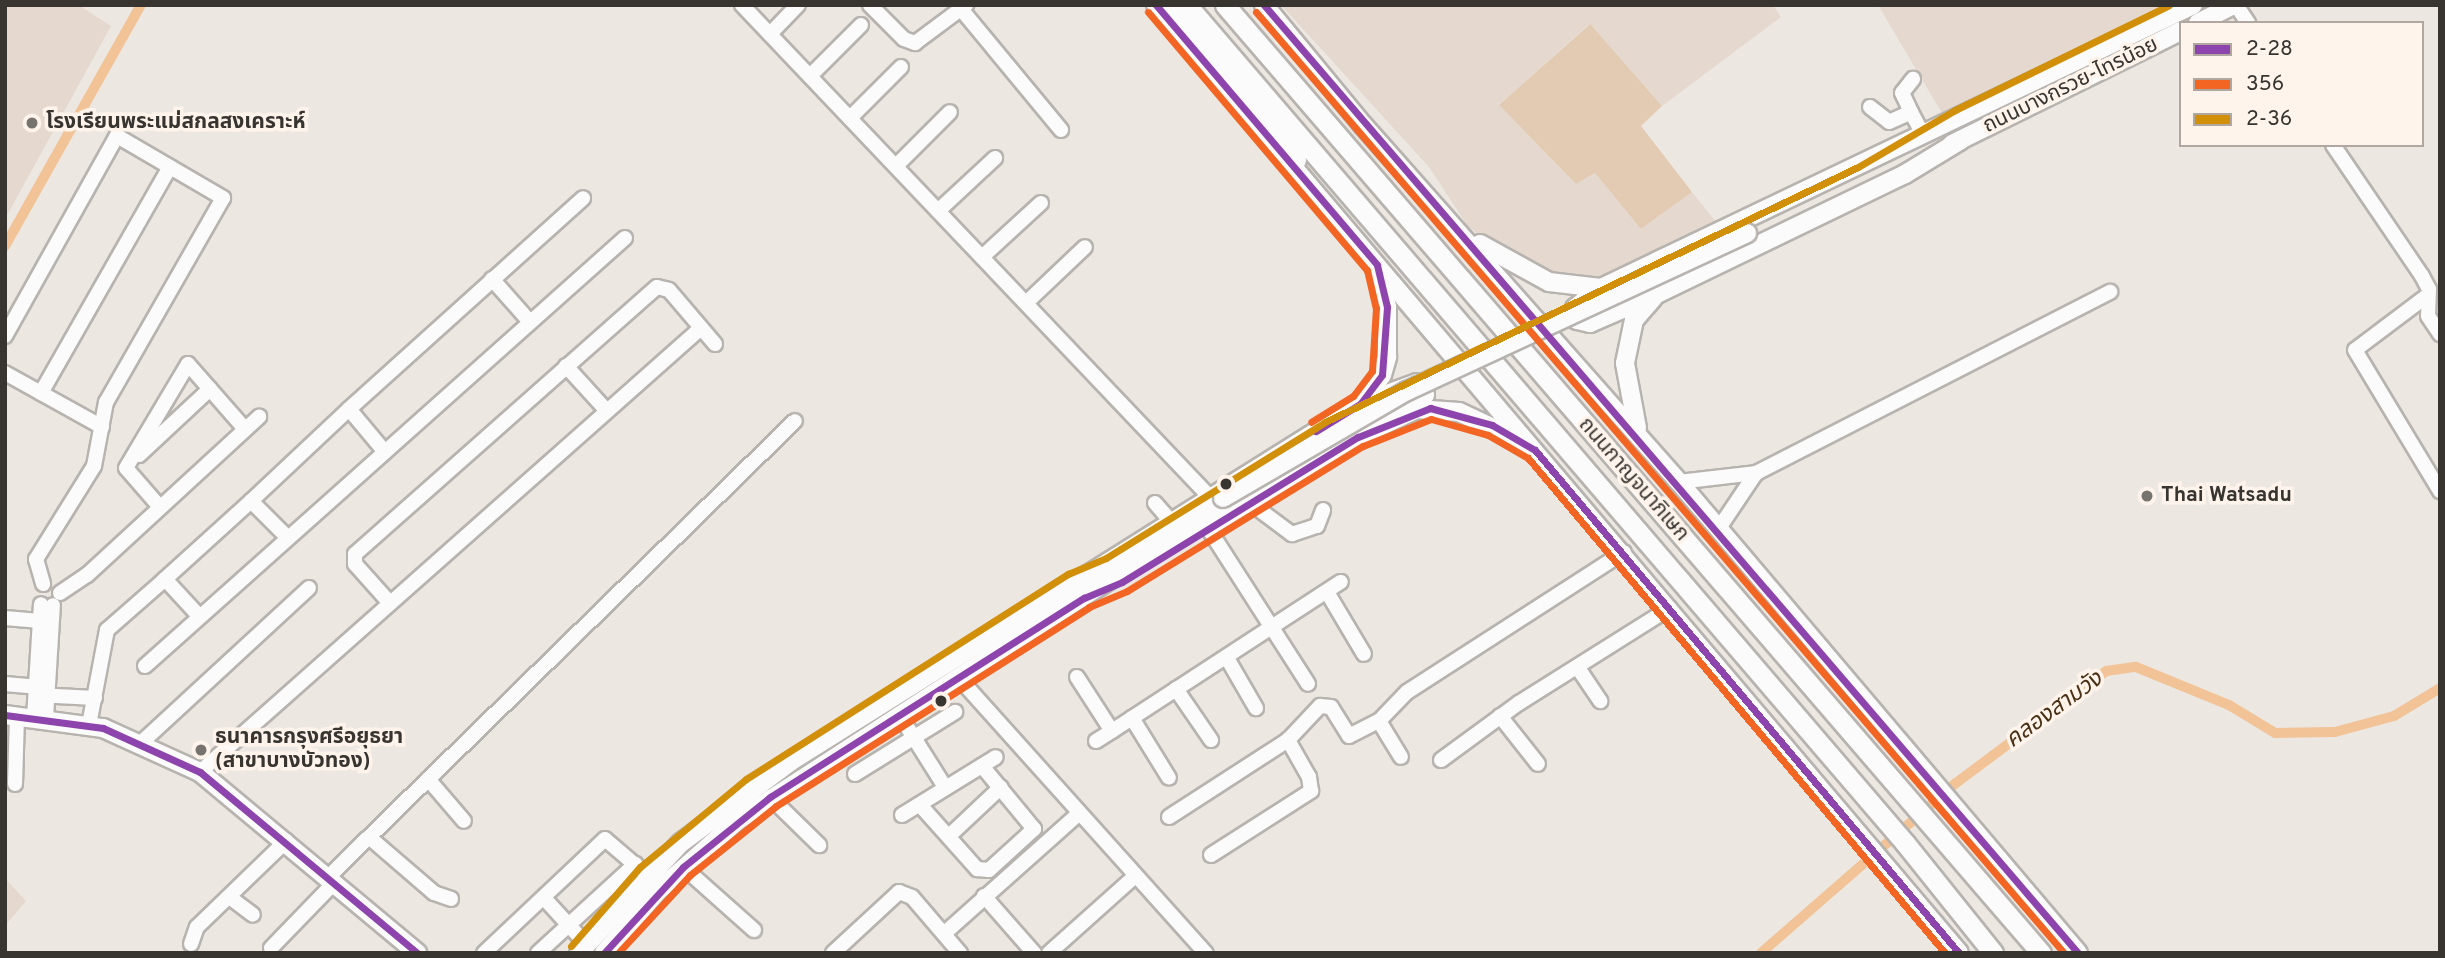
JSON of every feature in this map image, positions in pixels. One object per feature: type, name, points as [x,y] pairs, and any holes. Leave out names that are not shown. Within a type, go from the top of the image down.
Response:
[{"type":"highway","name":"ถนนกาญจนาภิเษก","points":[[1187,5],[1905,843],[1993,953]]},
{"type":"highway","name":"ถนนกาญจนาภิเษก","points":[[1225,5],[2041,953]]},
{"type":"main road","points":[[1156,5],[1624,552],[1859,830],[1959,953]]},
{"type":"main road","points":[[1174,5],[1284,138],[1311,184]]},
{"type":"main road","points":[[1252,5],[1306,57]]},
{"type":"main road","points":[[1264,5],[1306,57],[1719,528],[2078,953]]},
{"type":"main road","name":"ถนนบางกรวย-ไทรน้อย","points":[[1960,119],[2193,5]]},
{"type":"main road","points":[[2202,21],[2234,5]]},
{"type":"main road","name":"ถนนบางกรวย-ไทรน้อย","points":[[1961,140],[2179,32]]},
{"type":"main road","points":[[1960,119],[1601,288],[1575,308],[1577,320],[1590,323],[1657,294],[1905,174],[1961,140]]},
{"type":"main road","points":[[1748,236],[1875,170],[1960,119]]},
{"type":"main road","points":[[604,953],[683,867],[770,797],[958,677],[1079,591],[1170,520],[1219,500],[1400,402],[1748,236],[1961,140]]},
{"type":"main road","points":[[1452,223],[1532,276],[1572,288],[1601,288]]},
{"type":"main road","points":[[1360,404],[1382,375],[1387,357],[1387,307],[1377,265]]},
{"type":"main road","points":[[1643,440],[1627,397],[1625,363],[1634,320],[1657,294]]},
{"type":"main road","points":[[582,948],[641,870],[752,788],[1079,591],[1360,404],[1417,383],[1425,395],[1417,409]]},
{"type":"main road","points":[[1079,591],[1122,582],[1358,437],[1417,409],[1459,412],[1535,450]]},
{"type":"main road","points":[[26,717],[89,725],[142,742],[200,772],[332,879],[417,953]]},
{"type":"street","points":[[742,5],[1026,303],[1219,500]]},
{"type":"street","points":[[770,34],[798,5]]},
{"type":"street","points":[[870,5],[904,39],[915,43],[963,7],[1061,130]]},
{"type":"street","points":[[2234,5],[2246,21]]},
{"type":"street","points":[[810,76],[861,25]]},
{"type":"street","points":[[850,118],[901,67]]},
{"type":"street","points":[[1913,79],[1902,93],[1923,135]]},
{"type":"street","points":[[1870,107],[1889,122],[1911,112]]},
{"type":"street","points":[[896,166],[950,112]]},
{"type":"street","points":[[5,336],[117,136],[223,198],[106,402],[94,466],[36,559],[43,584],[37,593],[52,601]]},
{"type":"street","points":[[2334,147],[2422,276],[2428,295],[2428,316],[2440,334]]},
{"type":"street","points":[[939,211],[995,158]]},
{"type":"street","points":[[41,393],[170,167]]},
{"type":"street","points":[[89,725],[102,639],[349,409],[583,198]]},
{"type":"street","points":[[982,257],[1041,202]]},
{"type":"street","points":[[145,666],[625,238]]},
{"type":"street","points":[[1026,303],[1085,247]]},
{"type":"street","points":[[492,279],[530,322]]},
{"type":"street","points":[[389,602],[355,564],[355,554],[657,287],[668,290],[715,344]]},
{"type":"street","points":[[1679,482],[1756,473],[2110,292]]},
{"type":"street","points":[[2428,295],[2355,350],[2440,491]]},
{"type":"street","points":[[200,772],[701,328]]},
{"type":"street","points":[[126,468],[188,364],[245,429]]},
{"type":"street","points":[[566,366],[606,410]]},
{"type":"street","points":[[5,373],[102,428]]},
{"type":"street","points":[[126,468],[210,389]]},
{"type":"street","points":[[349,409],[385,452]]},
{"type":"street","points":[[41,691],[40,621],[52,601],[87,575],[159,506],[259,417]]},
{"type":"street","points":[[271,948],[369,837],[795,421]]},
{"type":"street","points":[[126,468],[159,506]]},
{"type":"street","points":[[1719,528],[1756,473]]},
{"type":"street","points":[[251,501],[287,537]]},
{"type":"street","points":[[1249,502],[1292,534],[1317,526],[1323,510]]},
{"type":"street","points":[[1155,503],[1170,520]]},
{"type":"street","points":[[1208,528],[1274,627],[1308,684]]},
{"type":"street","points":[[1169,817],[1288,740],[1301,720],[1323,705],[1331,708],[1348,736],[1379,722],[1407,692],[1624,552]]},
{"type":"street","points":[[165,579],[199,616]]},
{"type":"street","points":[[1096,741],[1341,582]]},
{"type":"street","points":[[15,784],[26,717],[41,691],[54,584],[43,584]]},
{"type":"street","points":[[142,742],[310,588]]},
{"type":"street","points":[[1327,592],[1364,654]]},
{"type":"street","points":[[1441,760],[1500,716],[1670,608]]},
{"type":"street","points":[[5,618],[40,621]]},
{"type":"street","points":[[1227,658],[1256,708]]},
{"type":"street","points":[[1578,668],[1601,701]]},
{"type":"street","points":[[958,677],[1077,815],[1206,953]]},
{"type":"street","points":[[1077,677],[1112,731]]},
{"type":"street","points":[[5,684],[95,698]]},
{"type":"street","points":[[1176,689],[1211,740]]},
{"type":"street","points":[[855,774],[955,712]]},
{"type":"street","points":[[899,714],[945,787]]},
{"type":"street","points":[[1500,716],[1538,764]]},
{"type":"street","points":[[1132,718],[1168,778]]},
{"type":"street","points":[[1379,722],[1401,757]]},
{"type":"street","points":[[1211,855],[1311,790],[1310,777],[1288,740]]},
{"type":"street","points":[[902,815],[996,757]]},
{"type":"street","points":[[919,805],[982,872],[1032,833],[1034,824],[982,766]]},
{"type":"street","points":[[428,779],[464,821]]},
{"type":"street","points":[[948,836],[1001,786]]},
{"type":"street","points":[[770,797],[819,845]]},
{"type":"street","points":[[947,931],[1077,815]]},
{"type":"street","points":[[369,837],[435,893],[451,899]]},
{"type":"street","points":[[485,953],[605,839],[641,870],[568,926],[538,953]]},
{"type":"street","points":[[191,944],[197,927],[232,899],[247,875],[286,841]]},
{"type":"street","points":[[683,867],[754,930]]},
{"type":"street","points":[[1049,953],[1135,876]]},
{"type":"street","points":[[833,953],[899,892],[912,897],[947,931],[960,953]]},
{"type":"street","points":[[984,896],[1034,953]]},
{"type":"street","points":[[544,898],[568,926],[582,948]]},
{"type":"street","points":[[232,899],[253,915]]},
{"type":"shaded area","name":"โรงเรียนพระแม่สกลสงเคราะห์","points":[[5,5],[79,5],[111,26],[5,219]]},
{"type":"shaded area","points":[[1281,5],[1773,5],[1781,17],[1662,106],[1589,24],[1499,105],[1576,184],[1595,173],[1641,229],[1692,192],[1719,226],[1607,281],[1577,283],[1493,247],[1467,225],[1429,167]]},
{"type":"shaded area","points":[[1878,5],[2166,5],[1943,115]]},
{"type":"shaded area","points":[[1590,24],[1662,106],[1641,126],[1692,192],[1641,229],[1595,173],[1576,184],[1499,105]]},
{"type":"shaded area","points":[[5,878],[26,901],[5,926]]},
{"type":"waterway","points":[[5,246],[141,5]]},
{"type":"waterway","name":"คลองสามวัง","points":[[1761,953],[1956,783],[2106,671],[2136,667],[2229,705],[2275,733],[2335,732],[2394,716],[2440,688]]},
{"type":"transit line","name":"2-28","points":[[1156,5],[1377,265],[1387,307],[1382,375],[1360,404],[1316,431]]},
{"type":"transit line","name":"2-28","points":[[1264,5],[2078,953]]},
{"type":"transit line","name":"2-36","points":[[571,946],[640,867],[746,779],[1068,574],[1106,558],[1325,422],[1858,167],[1955,110],[2169,5]]},
{"type":"transit line","name":"356","points":[[1148,12],[1367,270],[1376,308],[1372,371],[1353,396],[1311,422]]},
{"type":"transit line","name":"356","points":[[1256,12],[2064,953]]},
{"type":"transit line","name":"2-28","points":[[604,953],[683,867],[770,797],[1084,598],[1122,582],[1358,437],[1430,408],[1492,425],[1535,450],[1959,953]]},
{"type":"transit line","name":"356","points":[[618,953],[690,875],[776,806],[1089,607],[1127,591],[1363,446],[1431,419],[1488,435],[1528,458],[1945,953]]},
{"type":"transit line","name":"2-28","points":[[5,715],[103,728],[200,772],[417,953]]},
{"type":"place","name":"โรงเรียนพระแม่สกลสงเคราะห์","points":[[32,123]]},
{"type":"place","name":"Thai Watsadu","points":[[2147,496]]},
{"type":"place","name":"ธนาคารกรุงศรีอยุธยา (สาขาบางบัวทอง)","points":[[201,750]]}]
